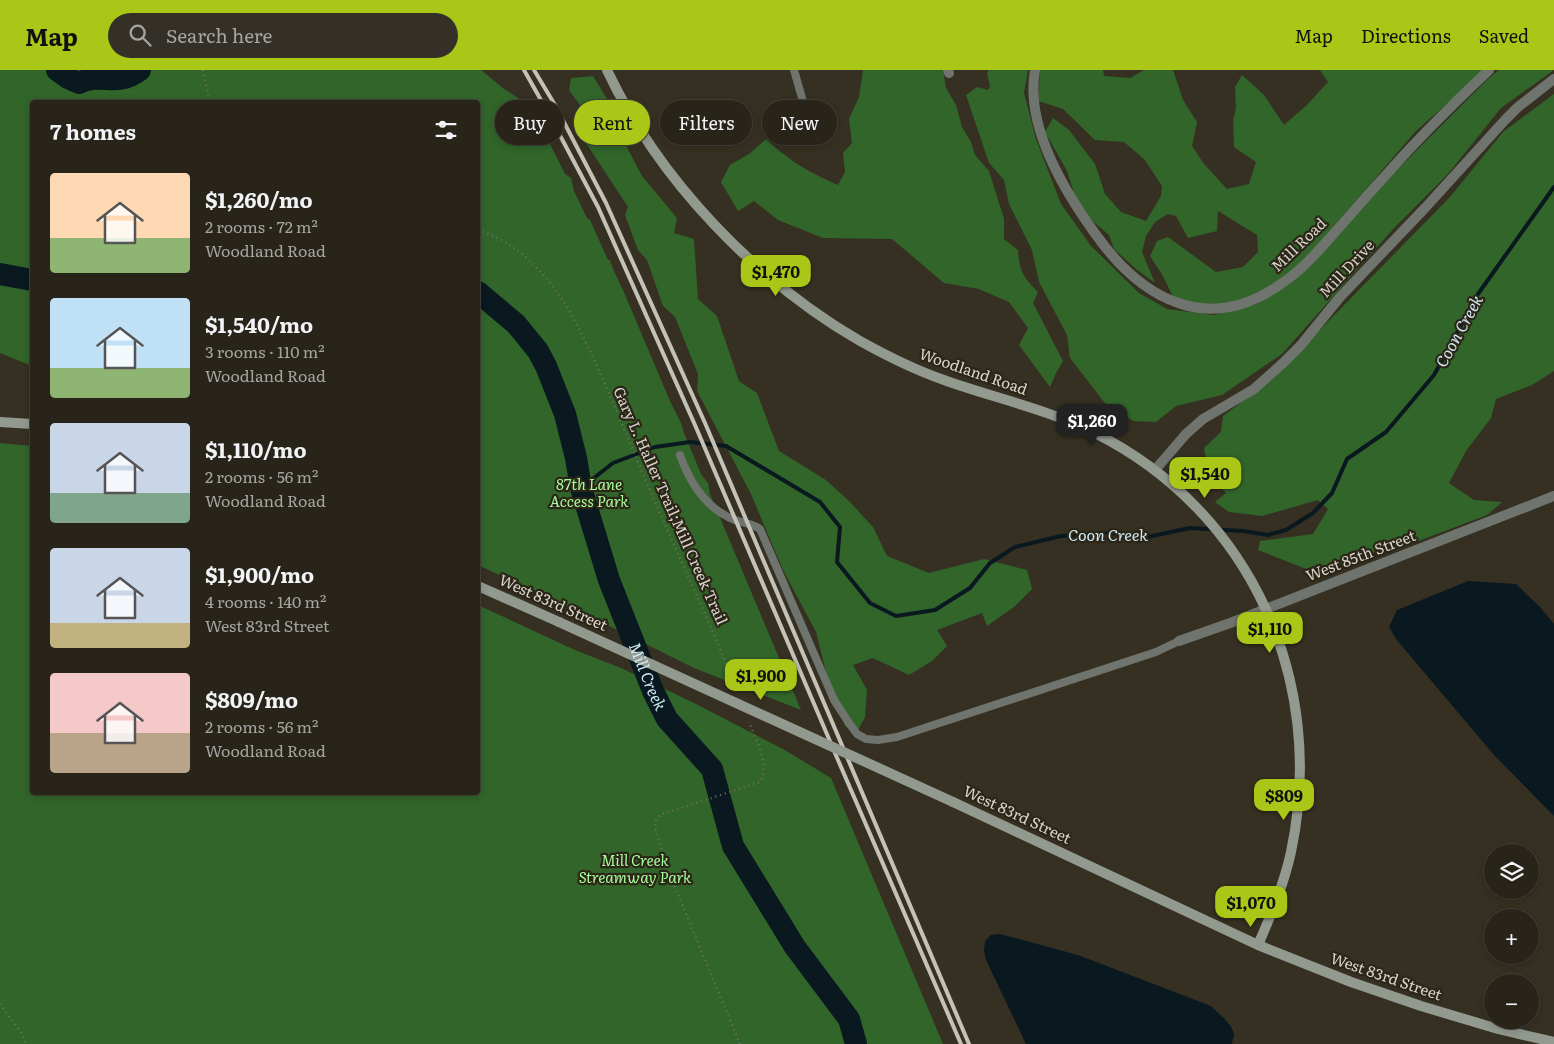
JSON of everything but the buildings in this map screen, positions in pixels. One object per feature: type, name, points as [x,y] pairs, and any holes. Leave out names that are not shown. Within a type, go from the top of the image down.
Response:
[{"type":"main road","name":"Woodland Road","points":[[607,70],[624,104],[641,131],[661,160],[695,202],[720,230],[756,264],[814,311],[860,341],[906,365],[946,381],[1052,415],[1082,427],[1155,470],[1179,491],[1212,525],[1241,564],[1266,609],[1282,651],[1296,703],[1300,784],[1296,823],[1287,868],[1258,945]]},
{"type":"main road","points":[[0,422],[30,424]]},
{"type":"main road","name":"West 83rd Street","points":[[480,587],[953,802],[1258,945],[1351,982],[1421,1006],[1498,1029],[1554,1042]]},
{"type":"street","name":"Mill Road","points":[[1034,70],[1033,98],[1036,120],[1041,136],[1058,174],[1080,214],[1102,245],[1118,263],[1142,285],[1153,292],[1186,306],[1208,309],[1230,307],[1251,301],[1270,292],[1299,270],[1319,251],[1422,134],[1489,70]]},
{"type":"street","name":"Mill Drive","points":[[1155,470],[1186,434],[1203,420],[1254,389],[1283,363],[1301,345],[1340,297],[1505,120],[1518,107],[1554,79]]},
{"type":"street","name":"West 85th Street","points":[[1179,641],[1266,609],[1554,496]]},
{"type":"lane","points":[[794,70],[803,100]]},
{"type":"lane","points":[[680,456],[691,482],[706,501],[719,513],[736,521],[753,524],[760,529],[834,700],[857,734],[866,739],[878,740],[897,737],[1156,652],[1179,641]]},
{"type":"path","points":[[204,70],[210,100]]},
{"type":"path","name":"Gary L. Haller Trail;Mill Creek Trail","points":[[480,231],[490,234],[518,250],[529,260],[565,303],[596,364],[727,664],[737,691]]},
{"type":"path","points":[[740,1044],[672,880],[655,829],[656,820],[660,815],[760,782],[765,770],[747,718]]},
{"type":"path","points":[[0,1004],[20,1031],[26,1044]]},
{"type":"green space","name":"87th Lane Access Park","points":[[0,70],[481,70],[521,100],[495,100],[495,145],[550,145],[565,174],[571,178],[574,191],[587,218],[590,220],[608,260],[610,260],[681,423],[701,474],[708,483],[710,494],[801,710],[694,668],[583,613],[480,566],[480,100],[30,100],[30,365],[0,353]]},
{"type":"green space","points":[[863,70],[943,70],[946,88],[956,105],[962,127],[971,142],[975,155],[989,171],[1004,219],[1004,239],[1018,250],[1023,274],[1038,292],[1033,303],[1063,361],[1050,387],[1019,345],[1028,328],[1009,302],[979,289],[944,283],[892,239],[823,238],[778,220],[754,201],[738,211],[721,182],[730,165],[749,154],[762,143],[762,145],[773,145],[800,165],[838,185],[845,172],[843,153],[852,143],[849,119],[859,97]]},
{"type":"green space","points":[[989,70],[1028,70],[1024,93],[1036,139],[1061,204],[1091,246],[1139,293],[1167,309],[1214,315],[1257,304],[1312,265],[1383,184],[1499,70],[1554,70],[1501,108],[1448,174],[1395,227],[1282,354],[1222,395],[1176,406],[1156,422],[1133,421],[1104,402],[1070,358],[1067,335],[1039,282],[1032,250],[1009,204],[1004,180],[989,163],[966,95],[977,87],[988,90],[990,86],[987,73]]},
{"type":"green space","points":[[1040,70],[1103,70],[1104,76],[1130,78],[1144,70],[1173,70],[1183,100],[1197,122],[1192,146],[1204,164],[1227,189],[1249,184],[1256,162],[1234,147],[1235,87],[1242,75],[1264,95],[1284,125],[1307,105],[1328,82],[1320,70],[1485,70],[1416,131],[1302,263],[1273,285],[1253,297],[1227,303],[1198,304],[1173,297],[1163,276],[1150,256],[1157,241],[1168,237],[1216,272],[1243,267],[1258,252],[1257,235],[1218,211],[1217,231],[1188,238],[1176,216],[1168,214],[1155,222],[1146,236],[1142,252],[1155,283],[1136,269],[1114,249],[1109,235],[1090,219],[1075,196],[1067,171],[1045,132],[1053,118],[1069,130],[1095,164],[1105,194],[1121,212],[1146,221],[1161,196],[1162,186],[1145,160],[1124,142],[1095,140],[1063,109],[1038,101]]},
{"type":"green space","points":[[593,76],[608,100],[576,100],[569,90],[571,78]]},
{"type":"green space","points":[[1554,94],[1554,371],[1532,385],[1496,399],[1491,418],[1466,451],[1449,483],[1474,500],[1502,502],[1487,515],[1413,543],[1391,542],[1359,562],[1328,566],[1319,574],[1258,550],[1260,541],[1313,534],[1328,509],[1318,500],[1262,516],[1229,512],[1215,502],[1226,493],[1209,476],[1204,448],[1221,432],[1223,416],[1266,384],[1303,347],[1450,197],[1503,132]]},
{"type":"green space","points":[[587,145],[626,145],[642,176],[677,218],[674,233],[694,239],[698,299],[717,316],[739,381],[757,393],[779,451],[826,480],[850,502],[873,527],[887,556],[929,573],[984,559],[1027,570],[1032,589],[1014,607],[987,626],[982,613],[937,630],[947,646],[932,661],[909,675],[873,658],[853,665],[867,690],[865,717],[856,734],[845,726],[826,672],[816,632],[783,570],[751,494],[697,391],[698,374],[675,317],[663,306],[647,260],[638,250],[625,215],[628,207]]},
{"type":"green space","name":"Mill Creek Streamway Park","points":[[0,443],[30,446],[30,795],[480,795],[480,606],[575,650],[621,668],[696,704],[783,749],[831,778],[943,1044],[0,1044]]},
{"type":"shaded area","points":[[1468,581],[1516,584],[1541,608],[1554,624],[1554,816],[1494,755],[1396,639],[1389,627],[1397,610]]},
{"type":"shaded area","points":[[999,934],[1078,955],[1211,1006],[1232,1028],[1234,1036],[1232,1044],[1026,1044],[986,960],[984,951],[985,941],[991,935]]},
{"type":"waterway","name":"Mill Creek","points":[[57,70],[79,83],[94,79],[124,78],[140,70]]},
{"type":"waterway","name":"Coon Creek","points":[[581,488],[613,463],[655,447],[690,442],[726,446],[820,502],[840,527],[837,562],[870,603],[896,616],[935,610],[970,588],[990,563],[1015,547],[1061,536],[1112,533],[1143,538],[1190,528],[1243,531],[1268,535],[1286,530],[1313,513],[1332,493],[1347,459],[1386,432],[1434,375],[1478,294],[1554,187]]},
{"type":"waterway","name":"Mill Creek","points":[[0,274],[30,280]]},
{"type":"waterway","name":"Mill Creek","points":[[480,294],[516,324],[538,351],[546,366],[565,414],[581,488],[609,580],[653,691],[667,719],[712,769],[733,846],[795,947],[849,1019],[856,1044]]},
{"type":"railway","points":[[524,70],[598,207],[695,425],[961,1044]]},
{"type":"railway","points":[[534,70],[555,105],[606,203],[705,423],[969,1044]]}]
